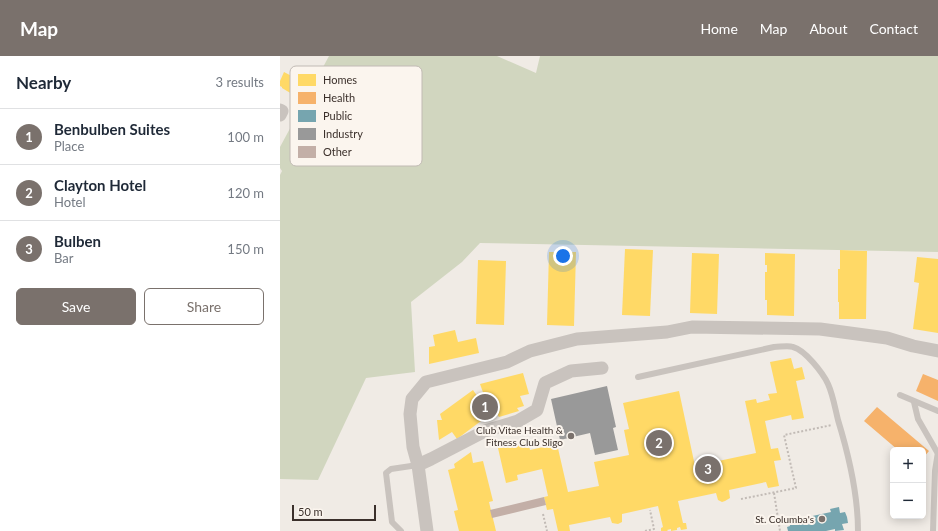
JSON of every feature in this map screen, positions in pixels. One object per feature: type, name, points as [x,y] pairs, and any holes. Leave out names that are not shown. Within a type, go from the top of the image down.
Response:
[{"type":"street","points":[[280,110],[282,111],[280,115]]},
{"type":"street","points":[[427,531],[418,465],[413,448],[410,414],[412,399],[426,382],[507,362],[530,351],[577,339],[667,332],[692,327],[815,329],[887,338],[912,346],[938,351]]},
{"type":"street","points":[[418,465],[485,431],[518,421],[537,410],[546,383],[571,371],[602,368]]},
{"type":"lane","points":[[638,377],[774,347],[793,346],[805,354],[819,370],[828,384],[852,471],[858,508],[858,531]]},
{"type":"lane","points":[[900,395],[938,411]]},
{"type":"lane","points":[[914,402],[918,419],[938,452],[934,471],[933,531]]},
{"type":"lane","points":[[402,531],[392,522],[386,473],[391,469],[418,465]]},
{"type":"path","points":[[741,499],[796,488],[784,436],[839,424]]},
{"type":"path","points":[[774,493],[780,531]]},
{"type":"path","points":[[645,531],[654,530],[650,510]]},
{"type":"path","points":[[543,514],[547,531]]},
{"type":"green space","points":[[329,56],[497,56],[536,73],[540,56],[938,56],[938,252],[480,243],[462,262],[411,302],[415,372],[366,378],[318,480],[280,479],[280,175],[282,171],[280,168],[280,147],[290,128],[290,166],[422,166],[422,66],[324,66]]},
{"type":"building: Homes","points":[[284,72],[290,75],[290,93],[280,86],[280,81]]},
{"type":"building: Homes","points":[[625,249],[653,250],[650,316],[622,315]]},
{"type":"building: Homes","points":[[840,250],[867,251],[866,319],[839,319],[838,269],[840,269]]},
{"type":"building: Homes","points":[[549,252],[576,252],[574,326],[547,325]]},
{"type":"building: Homes","points":[[692,253],[719,254],[717,314],[690,313]]},
{"type":"building: Homes","points":[[765,253],[795,254],[794,316],[767,315],[767,300],[765,300],[765,272],[767,272],[767,265],[765,265]]},
{"type":"building: Homes","points":[[917,257],[938,259],[938,333],[913,329],[919,283],[914,282]]},
{"type":"building: Homes","points":[[478,260],[506,261],[504,325],[476,324]]},
{"type":"building: Homes","points":[[455,330],[458,342],[476,338],[479,353],[429,364],[429,347],[435,346],[433,335]]},
{"type":"building: Homes","points":[[791,358],[794,369],[802,367],[805,379],[796,381],[804,418],[792,420],[791,415],[765,421],[771,449],[778,448],[781,460],[774,461],[779,486],[768,488],[766,482],[729,490],[730,498],[722,502],[718,500],[716,493],[678,501],[683,523],[686,523],[687,529],[681,530],[680,527],[677,528],[677,530],[671,531],[671,529],[667,530],[668,531],[661,531],[661,528],[663,527],[658,506],[622,514],[622,522],[618,524],[612,523],[610,517],[569,525],[570,531],[558,531],[553,509],[547,510],[544,497],[548,496],[542,469],[517,475],[518,480],[506,483],[498,448],[528,442],[530,450],[557,444],[568,492],[599,486],[594,462],[629,455],[624,430],[629,429],[623,403],[679,391],[695,466],[756,453],[745,401],[756,399],[757,403],[770,400],[768,394],[777,393],[770,362]]},
{"type":"building: Homes","points":[[523,373],[529,394],[520,396],[524,406],[517,408],[519,411],[499,417],[496,412],[489,415],[457,439],[452,432],[439,440],[437,420],[442,420],[440,414],[473,390],[480,400],[485,398],[480,384]]},
{"type":"building: Homes","points":[[471,452],[473,463],[483,461],[493,501],[489,502],[496,531],[459,531],[454,511],[458,510],[448,470],[455,468],[454,464]]},
{"type":"building: Health","points":[[923,374],[938,380],[938,401],[916,391]]},
{"type":"building: Health","points":[[877,407],[924,447],[894,447],[864,421]]},
{"type":"building: Public","name":"St. Columba's","points":[[839,507],[840,513],[845,512],[847,517],[848,523],[842,524],[844,530],[788,531],[787,527],[790,526],[789,521],[831,512],[830,509]]},
{"type":"building: Industry","points":[[607,386],[616,427],[613,428],[618,450],[595,455],[590,433],[560,440],[551,399]]},
{"type":"building: Other","points":[[544,497],[546,505],[492,518],[490,510]]},
{"type":"place","name":"Benbulben Suites","points":[[485,407]]},
{"type":"place","name":"Club Vitae Health & Fitness Club Sligo","points":[[571,436]]},
{"type":"place","name":"Clayton Hotel","points":[[659,443]]},
{"type":"place","name":"Bulben","points":[[708,469]]},
{"type":"place","name":"St. Columba's","points":[[822,519]]}]
